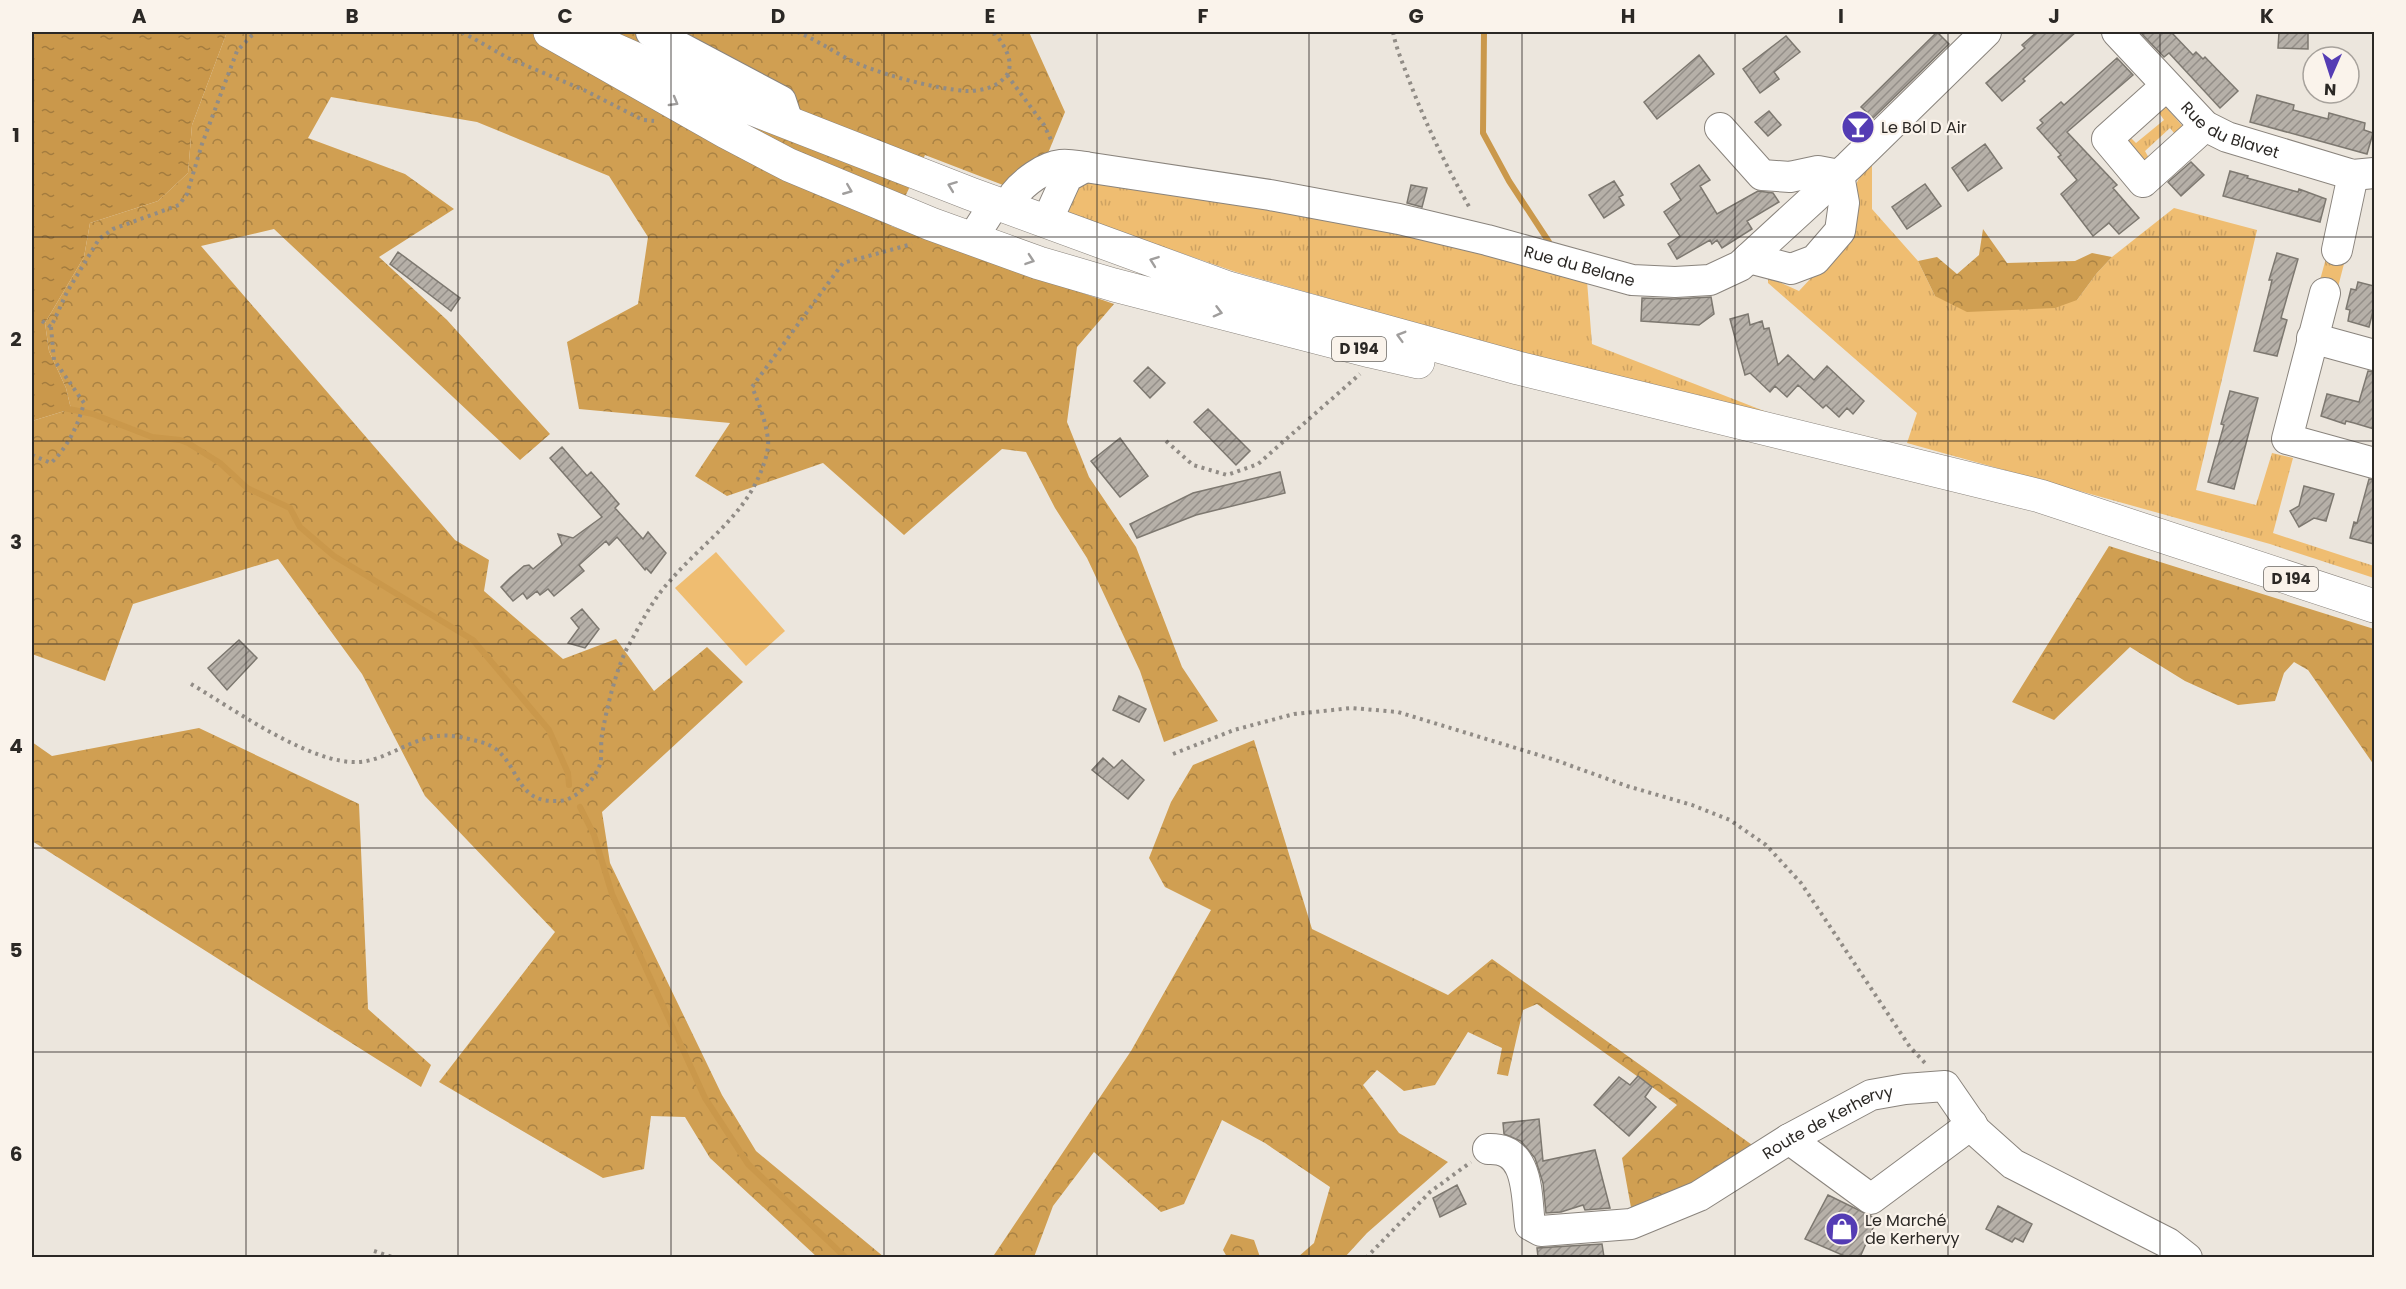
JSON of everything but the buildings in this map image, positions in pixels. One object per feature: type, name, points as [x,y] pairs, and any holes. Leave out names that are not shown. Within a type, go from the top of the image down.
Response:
[{"type":"main road","name":"D 194","points":[[550,32],[789,165],[972,239],[1039,263],[1114,285],[1370,351],[1657,413],[1946,482],[2208,552]]},
{"type":"main road","name":"D 194","points":[[577,32],[711,92],[1004,199],[1228,288],[1518,368],[2040,496],[2374,606]]},
{"type":"street","points":[[651,32],[781,101],[788,122]]},
{"type":"street","name":"Rue du Belane","points":[[1074,166],[1270,195],[1399,219],[1488,240],[1632,280],[1674,282],[1710,280],[1740,266],[1749,258],[1839,175],[1986,32]]},
{"type":"street","name":"Rue du Blavet","points":[[2117,32],[2205,126],[2227,137],[2364,174]]},
{"type":"street","points":[[2166,86],[2107,139],[2143,182],[2205,126]]},
{"type":"street","points":[[1720,128],[1762,175],[1790,177],[1818,171],[1839,175],[1844,202],[1840,231],[1815,260],[1791,268],[1749,258]]},
{"type":"street","points":[[972,239],[1004,199],[1029,180],[1053,167],[1074,166]]},
{"type":"street","points":[[1052,210],[1074,166]]},
{"type":"street","points":[[2337,250],[2364,174]]},
{"type":"street","points":[[2325,294],[2287,439],[2374,463]]},
{"type":"street","points":[[2312,338],[2374,355]]},
{"type":"street","points":[[1945,1086],[1972,1124],[2013,1164],[2168,1243],[2187,1257]]},
{"type":"street","name":"Route de Kerhervy","points":[[1488,1149],[1501,1149],[1513,1155],[1523,1170],[1530,1225],[1542,1231],[1631,1224],[1699,1196],[1790,1139],[1871,1095],[1905,1089],[1945,1086]]},
{"type":"street","points":[[1790,1139],[1871,1199],[1972,1124]]},
{"type":"path","points":[[32,455],[51,463],[58,456],[78,426],[84,403],[54,360],[51,327],[67,292],[99,239],[113,229],[179,205],[187,194],[202,144],[237,51],[255,32]]},
{"type":"path","points":[[462,32],[508,58],[585,90],[643,120],[654,122]]},
{"type":"path","points":[[797,32],[818,40],[847,58],[882,72],[967,91],[986,89],[1000,82],[1007,75],[1009,60],[1004,45],[994,32]]},
{"type":"path","points":[[1393,32],[1416,97],[1447,168],[1488,240]]},
{"type":"path","points":[[1007,75],[1074,166]]},
{"type":"path","points":[[191,684],[290,743],[317,755],[358,762],[377,758],[432,736],[463,738],[491,745],[505,758],[525,790],[534,798],[566,800],[578,794],[589,783],[600,765],[602,732],[628,646],[667,583],[723,529],[750,496],[759,476],[768,442],[763,413],[752,387],[843,263],[922,242]]},
{"type":"path","points":[[42,321],[51,327]]},
{"type":"path","points":[[1166,441],[1193,465],[1227,475],[1258,464],[1359,377],[1370,351]]},
{"type":"path","points":[[1173,754],[1234,730],[1294,714],[1352,708],[1398,712],[1555,760],[1627,786],[1692,805],[1730,820],[1766,845],[1801,883],[1910,1047],[1945,1086]]},
{"type":"path","points":[[1366,1257],[1430,1192],[1488,1149]]},
{"type":"path","points":[[374,1251],[395,1257]]},
{"type":"green space","points":[[227,32],[1029,32],[1065,112],[1046,158],[1003,185],[925,155],[891,226],[1114,304],[1077,347],[1067,422],[1089,477],[1136,547],[1182,667],[1218,721],[1164,742],[1140,671],[1087,558],[1055,508],[1026,452],[1002,449],[904,535],[823,463],[727,496],[695,476],[730,423],[579,409],[567,342],[638,304],[648,237],[609,176],[477,122],[331,97],[308,138],[405,174],[454,209],[379,257],[447,320],[550,434],[520,460],[274,229],[201,246],[455,540],[489,560],[484,591],[563,659],[616,639],[654,691],[707,647],[743,682],[602,812],[610,863],[722,1095],[756,1151],[884,1257],[817,1257],[710,1158],[685,1117],[651,1116],[644,1169],[603,1178],[439,1082],[555,932],[425,796],[362,674],[278,559],[133,604],[105,681],[32,654],[32,421],[71,409],[66,388],[49,351],[45,323],[84,257],[90,223],[158,201],[188,173],[192,125]]},
{"type":"green space","points":[[2163,104],[2186,130],[2178,138],[2170,128],[2145,151],[2150,160],[2142,163],[2124,146],[2126,133],[2136,143],[2164,120],[2155,107]]},
{"type":"green space","points":[[1869,159],[1872,165],[1872,209],[1918,261],[1935,296],[2077,300],[2112,257],[2174,208],[2257,230],[2196,490],[2256,505],[2272,453],[2293,458],[2273,533],[2374,566],[2374,578],[2270,544],[1907,443],[1917,413],[1768,283],[1768,277],[1799,291],[1852,234],[1851,194]]},
{"type":"green space","points":[[1087,178],[1396,225],[1587,281],[1592,344],[1777,416],[1699,399],[1451,333],[1236,272],[1065,213],[1075,185]]},
{"type":"green space","points":[[1983,229],[2007,263],[2075,261],[2092,253],[2112,257],[2077,300],[2055,308],[1967,312],[1935,296],[1918,261],[1937,257],[1957,274],[1979,255]]},
{"type":"green space","points":[[2328,251],[2346,256],[2338,287],[2320,280]]},
{"type":"green space","points":[[2109,546],[2374,629],[2374,765],[2308,670],[2294,662],[2284,673],[2275,701],[2238,705],[2185,681],[2130,647],[2054,720],[2012,702]]},
{"type":"green space","points":[[716,552],[785,631],[746,666],[675,588]]},
{"type":"green space","points":[[199,728],[359,804],[368,1009],[431,1065],[421,1087],[32,841],[32,742],[52,756]]},
{"type":"green space","points":[[1254,740],[1312,929],[1448,995],[1492,959],[1755,1147],[1685,1189],[1632,1213],[1622,1158],[1677,1105],[1537,1004],[1523,1010],[1508,1076],[1497,1074],[1502,1048],[1468,1032],[1435,1085],[1404,1091],[1377,1070],[1363,1085],[1399,1133],[1448,1162],[1367,1233],[1345,1257],[1298,1257],[1314,1243],[1330,1187],[1265,1143],[1222,1120],[1184,1204],[1161,1212],[1094,1152],[1053,1206],[1034,1257],[992,1258],[1131,1051],[1211,910],[1165,887],[1149,858],[1171,802],[1193,765]]},
{"type":"green space","points":[[1231,1234],[1254,1240],[1260,1257],[1227,1257],[1223,1250]]},
{"type":"water","points":[[32,32],[227,32],[192,125],[188,173],[158,201],[90,223],[84,257],[45,323],[49,351],[66,388],[71,409],[32,421]]},
{"type":"waterway","points":[[1484,32],[1483,133],[1509,181],[1549,242]]},
{"type":"waterway","points":[[64,408],[93,414],[152,437],[188,443],[220,463],[247,488],[290,508],[300,527],[334,556],[473,640],[549,730],[568,773],[569,785]]},
{"type":"waterway","points":[[580,807],[594,835],[612,894],[705,1098],[748,1164],[846,1258]]},
{"type":"place","name":"Le Bol D Air","points":[[1858,127]]},
{"type":"place","name":"Le Marché de Kerhervy","points":[[1842,1229]]}]
